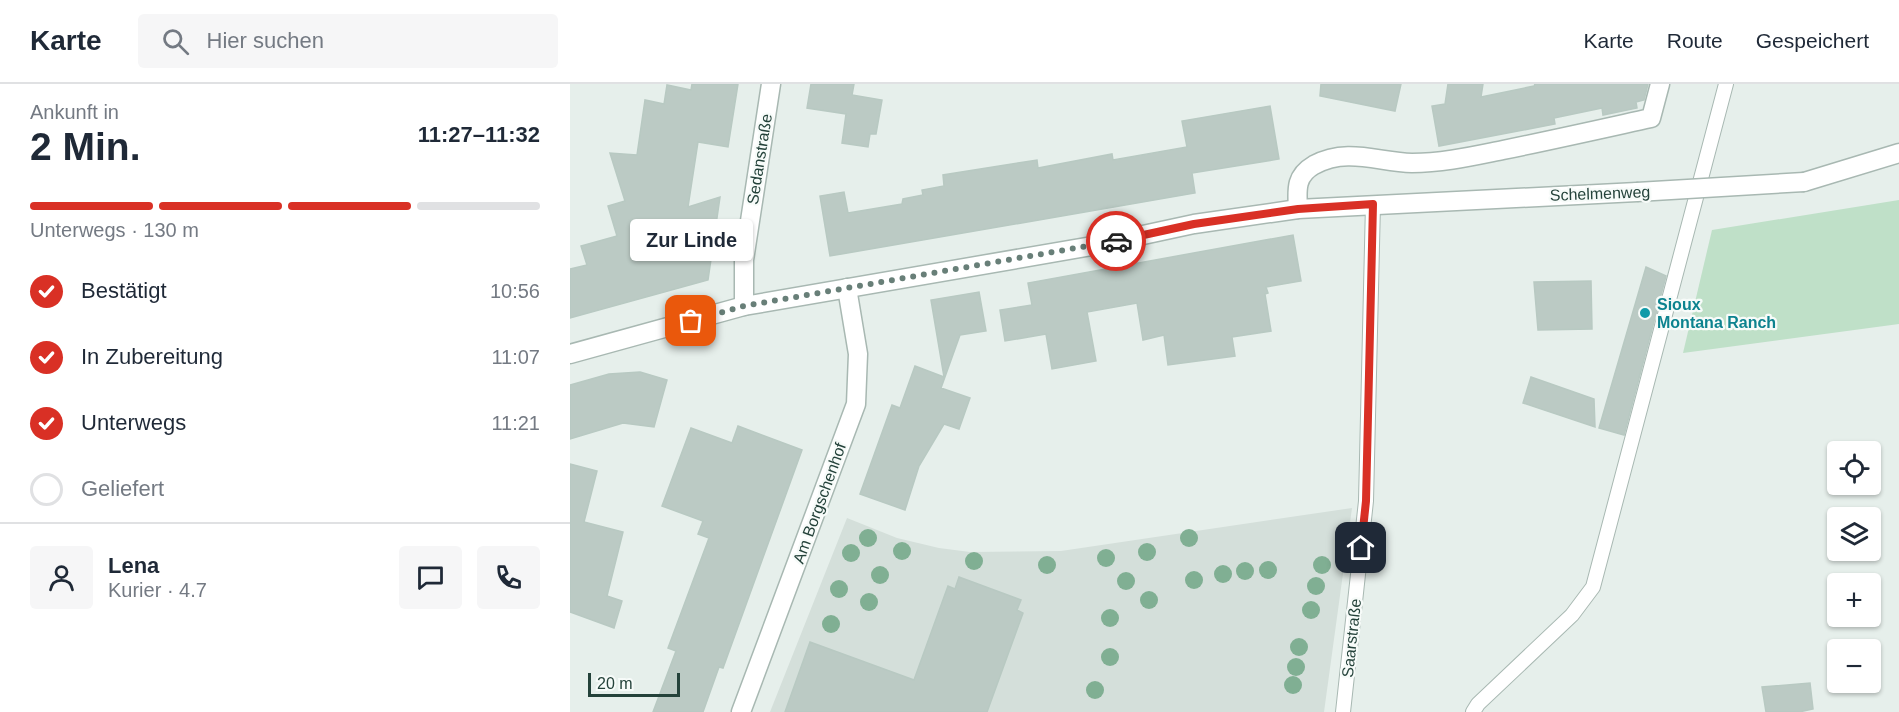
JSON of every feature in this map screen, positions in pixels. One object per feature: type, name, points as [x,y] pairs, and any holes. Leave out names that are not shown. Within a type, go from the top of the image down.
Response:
[{"type":"street","name":"Sedanstraße","points":[[744,306],[744,260],[771,84]]},
{"type":"street","points":[[1298,209],[1297,185],[1302,175],[1313,165],[1343,155],[1411,163],[1444,161],[1651,118],[1660,84]]},
{"type":"street","name":"Schelmenweg","points":[[570,354],[744,306],[1092,246],[1194,224],[1298,209],[1804,182],[1899,153]]},
{"type":"street","name":"Am Borgschenhof","points":[[741,712],[856,404],[858,354],[847,288]]},
{"type":"lane","points":[[1473,712],[1478,704],[1572,615],[1593,587],[1726,84]]},
{"type":"lane","name":"Saarstraße","points":[[1343,712],[1366,501],[1373,204]]},
{"type":"shaded area","points":[[1352,508],[1324,712],[770,712],[847,518],[897,538],[939,548],[970,552],[1061,551]]},
{"type":"green space","points":[[1899,200],[1899,324],[1683,353],[1712,230]]},
{"type":"building","points":[[692,84],[738,84],[728,147],[698,142],[688,207],[720,197],[708,280],[570,318],[570,269],[587,265],[581,246],[617,236],[608,206],[625,201],[610,153],[637,155],[645,100],[664,104],[667,85],[691,90]]},
{"type":"building","points":[[811,84],[854,84],[852,95],[882,100],[876,134],[870,134],[868,147],[842,143],[846,114],[807,108]]},
{"type":"building","points":[[1321,84],[1401,84],[1395,111],[1320,96]]},
{"type":"building","points":[[1448,84],[1483,84],[1481,97],[1535,84],[1648,84],[1644,100],[1636,102],[1637,108],[1603,115],[1602,108],[1554,118],[1555,124],[1439,146],[1432,106],[1445,104]]},
{"type":"building","points":[[1270,106],[1279,159],[1192,173],[1195,193],[830,256],[820,196],[844,192],[848,213],[902,204],[903,199],[923,195],[922,190],[944,186],[943,175],[1037,160],[1038,168],[1112,154],[1113,160],[1187,147],[1182,121]]},
{"type":"building","points":[[1293,235],[1301,281],[1266,287],[1271,331],[1232,337],[1235,356],[1168,365],[1164,335],[1143,340],[1137,303],[1087,312],[1096,361],[1052,369],[1046,334],[1005,341],[1000,310],[1032,305],[1028,283]]},
{"type":"building","points":[[1646,267],[1666,276],[1624,435],[1599,428]]},
{"type":"building","points":[[1591,281],[1592,329],[1538,330],[1534,282]]},
{"type":"building","points":[[979,292],[986,331],[960,335],[941,388],[970,398],[959,429],[944,424],[919,466],[905,510],[860,494],[892,405],[900,408],[915,366],[944,377],[931,300]]},
{"type":"building","points":[[640,372],[667,380],[654,427],[623,423],[570,439],[570,385],[609,374]]},
{"type":"building","points":[[1531,377],[1594,399],[1595,427],[1523,403]]},
{"type":"building","points":[[738,426],[802,450],[723,668],[719,667],[703,712],[653,712],[676,651],[668,648],[709,538],[698,534],[703,521],[662,506],[691,428],[732,443]]},
{"type":"building","points":[[570,464],[597,471],[584,522],[623,532],[607,596],[622,601],[614,628],[570,612]]},
{"type":"building","points":[[959,577],[1021,600],[1017,610],[1023,613],[987,712],[785,712],[810,642],[914,680],[948,586],[955,589]]},
{"type":"building","points":[[1810,683],[1813,709],[1799,712],[1766,712],[1762,687]]},
{"type":"way so far","points":[[691,321],[744,306],[1116,241]]},
{"type":"place","name":"Sioux Montana Ranch","points":[[1645,313]]},
{"type":"place","name":"Zur Linde","points":[[691,321]]},
{"type":"route","points":[[1116,241],[1194,224],[1298,209],[1373,204],[1366,501],[1361,548]]}]
